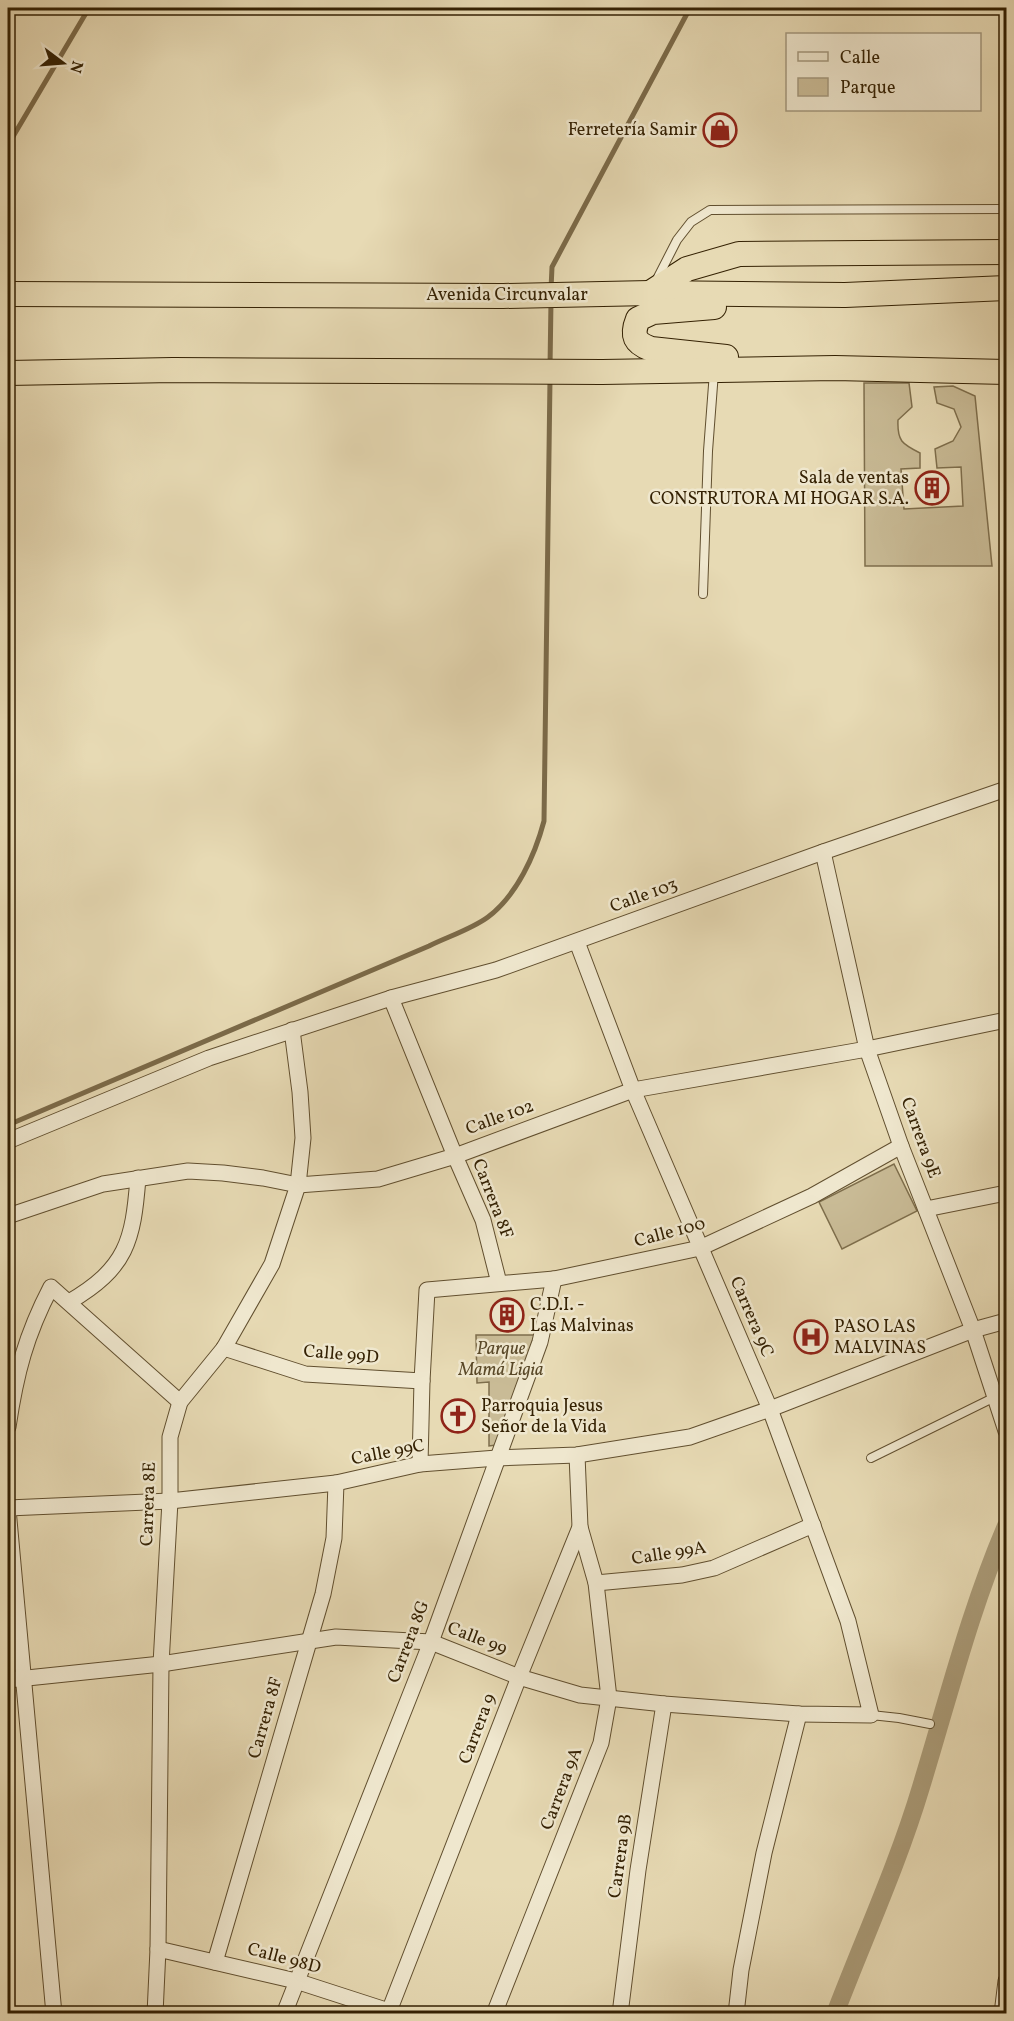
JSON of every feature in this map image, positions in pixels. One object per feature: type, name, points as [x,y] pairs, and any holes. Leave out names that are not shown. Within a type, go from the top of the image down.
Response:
[{"type":"highway","points":[[650,292],[687,270],[739,254],[1006,252]]},
{"type":"highway","name":"Avenida Circunvalar","points":[[8,294],[503,296],[650,292],[845,295],[1006,288]]},
{"type":"highway","points":[[835,368],[651,349],[640,345],[635,337],[634,328],[638,319],[653,312],[845,295]]},
{"type":"highway","points":[[8,373],[173,370],[602,372],[835,368],[1006,372]]},
{"type":"street","name":"Calle 103","points":[[8,1141],[209,1058],[391,998],[496,970],[823,852],[1006,789]]},
{"type":"street","name":"Carrera 9E","points":[[823,852],[867,1049],[901,1146],[973,1330],[1006,1431]]},
{"type":"street","name":"Carrera 9C","points":[[577,942],[633,1090],[770,1409],[848,1621],[871,1715]]},
{"type":"street","name":"Carrera 8F","points":[[391,998],[483,1220],[499,1282]]},
{"type":"street","name":"Calle 102","points":[[8,1216],[103,1184],[188,1172],[223,1173],[298,1185],[378,1179],[455,1156],[633,1090],[867,1049],[1006,1020]]},
{"type":"street","name":"Carrera 8E","points":[[155,2013],[158,1949],[161,1664],[170,1501],[170,1437],[180,1402],[224,1348],[272,1264],[298,1185],[303,1138],[292,1030]]},
{"type":"street","name":"Calle 100","points":[[422,1381],[427,1290],[554,1279],[700,1248],[812,1196],[901,1146]]},
{"type":"street","points":[[69,1302],[108,1275],[126,1245],[134,1222],[138,1178]]},
{"type":"street","points":[[926,1209],[1006,1193]]},
{"type":"street","name":"Carrera 8G","points":[[284,2013],[431,1642],[540,1342],[554,1279]]},
{"type":"street","points":[[8,1427],[20,1358],[35,1317],[51,1287],[180,1402]]},
{"type":"street","name":"Calle 99C","points":[[8,1508],[170,1501],[336,1483],[420,1464],[577,1455],[690,1437],[770,1409],[973,1330],[1006,1321]]},
{"type":"street","name":"Calle 99D","points":[[224,1348],[305,1374],[422,1381]]},
{"type":"street","points":[[420,1464],[422,1381]]},
{"type":"street","name":"Carrera 9","points":[[392,2013],[519,1677],[580,1527],[577,1455]]},
{"type":"street","name":"Carrera 8F","points":[[215,1962],[323,1594],[334,1538],[336,1483]]},
{"type":"street","points":[[8,1508],[54,2013]]},
{"type":"street","name":"Calle 99A","points":[[596,1583],[682,1575],[714,1568],[813,1525]]},
{"type":"street","name":"Carrera 9A","points":[[494,2013],[601,1743],[609,1698],[596,1583],[580,1527]]},
{"type":"street","points":[[565,1564],[591,1568]]},
{"type":"street","name":"Calle 99","points":[[8,1680],[161,1664],[336,1637],[431,1642],[519,1677],[580,1695],[799,1714],[871,1715]]},
{"type":"street","name":"Carrera 9B","points":[[620,2013],[638,1870],[664,1704]]},
{"type":"street","points":[[736,2013],[741,1970],[764,1852],[799,1714]]},
{"type":"street","name":"Calle 98D","points":[[158,1949],[296,1981],[392,2013]]},
{"type":"street","points":[[1002,2013],[1006,1981]]},
{"type":"lane","points":[[650,292],[677,240],[691,222],[710,210],[1006,209]]},
{"type":"lane","points":[[703,594],[708,451],[715,370]]},
{"type":"lane","points":[[871,1458],[995,1397]]},
{"type":"lane","name":"Calle 99","points":[[871,1715],[930,1724]]},
{"type":"green space","points":[[864,383],[909,383],[912,407],[898,420],[898,433],[905,444],[920,453],[920,468],[901,469],[904,509],[963,506],[961,467],[937,468],[935,449],[953,441],[961,427],[954,409],[937,403],[934,387],[953,386],[975,396],[992,566],[865,566]]},
{"type":"green space","points":[[894,1164],[917,1211],[842,1249],[819,1202]]},
{"type":"green space","name":"Parque Mamá Ligia","points":[[476,1335],[535,1335],[496,1445],[489,1446],[489,1382],[477,1383]]},
{"type":"waterway","points":[[8,145],[89,8]]},
{"type":"waterway","points":[[551,289],[552,267],[690,8]]},
{"type":"waterway","points":[[550,367],[551,301]]},
{"type":"waterway","points":[[8,1125],[467,929],[488,917],[508,898],[530,861],[544,821],[550,379]]},
{"type":"waterway","points":[[8,1234],[11,1276],[8,1281]]},
{"type":"waterway","points":[[835,2014],[902,1844],[970,1622],[1006,1526]]},
{"type":"place","name":"Ferretería Samir","points":[[720,130]]},
{"type":"place","name":"Sala de ventas CONSTRUTORA MI HOGAR S.A.","points":[[932,488]]},
{"type":"place","name":"C.D.I. - Las Malvinas","points":[[507,1315]]},
{"type":"place","name":"PASO LAS MALVINAS","points":[[811,1337]]},
{"type":"place","name":"Parroquia Jesus Señor de la Vida","points":[[458,1416]]}]
